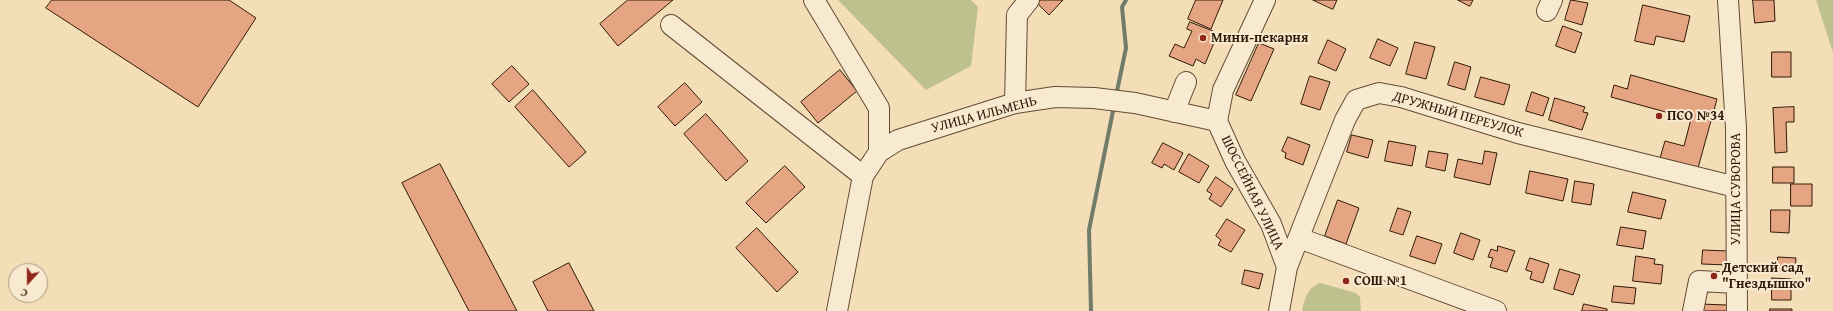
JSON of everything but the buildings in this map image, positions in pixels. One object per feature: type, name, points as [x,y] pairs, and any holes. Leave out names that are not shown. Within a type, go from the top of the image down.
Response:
[{"type":"street","points":[[814,0],[879,108],[879,152]]},
{"type":"street","points":[[1015,103],[1017,15],[1029,0]]},
{"type":"street","points":[[1216,121],[1223,90],[1265,0]]},
{"type":"street","name":"УЛИЦА СУВОРОВА","points":[[1728,0],[1736,128],[1737,311]]},
{"type":"street","points":[[671,25],[863,176]]},
{"type":"street","points":[[1174,112],[1186,82]]},
{"type":"street","name":"ДРУЖНЫЙ ПЕРЕУЛОК","points":[[1287,267],[1348,113],[1356,100],[1379,94],[1401,97],[1518,133],[1736,187]]},
{"type":"street","name":"УЛИЦА ИЛЬМЕНЬ","points":[[837,311],[863,176],[879,152],[898,140],[1015,103],[1055,97],[1094,98],[1135,103],[1216,121]]},
{"type":"street","name":"ШОССЕЙНАЯ УЛИЦА","points":[[1216,121],[1235,161],[1271,224],[1287,267],[1279,311]]},
{"type":"street","name":"ШОССЕЙНАЯ УЛИЦА","points":[[1299,238],[1496,311]]},
{"type":"street","points":[[1693,311],[1699,282],[1736,283]]},
{"type":"green space","points":[[838,0],[971,0],[978,7],[971,66],[926,90]]},
{"type":"green space","points":[[1816,0],[1833,0],[1833,53]]},
{"type":"green space","points":[[1320,283],[1356,293],[1360,297],[1361,311],[1302,311],[1309,291]]},
{"type":"waterway","points":[[1116,96],[1126,48],[1122,7],[1126,0]]},
{"type":"waterway","points":[[1091,311],[1089,230],[1114,106]]},
{"type":"place","name":"Мини-пекарня","points":[[1203,38]]},
{"type":"place","name":"ПСО №34","points":[[1659,116]]},
{"type":"place","name":"Детский сад \"Гнездышко\"","points":[[1714,276]]},
{"type":"place","name":"СОШ №1","points":[[1346,281]]}]
